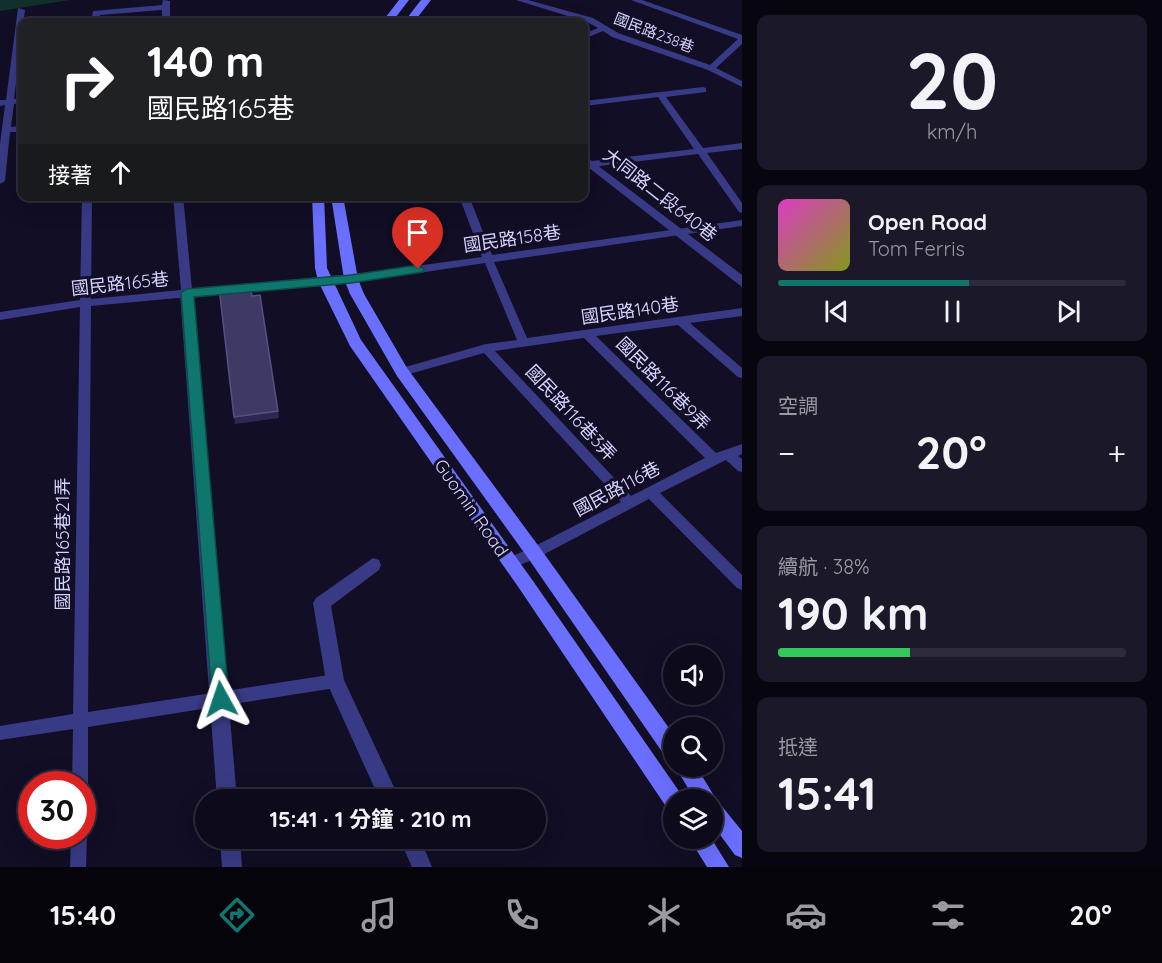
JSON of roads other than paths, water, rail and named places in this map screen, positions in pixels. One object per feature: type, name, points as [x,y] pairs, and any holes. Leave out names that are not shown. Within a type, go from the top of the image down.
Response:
[{"type":"street","points":[[390,18],[404,0]]},
{"type":"street","points":[[412,18],[426,0]]},
{"type":"street","name":"大同路二段640巷","points":[[588,164],[742,282]]},
{"type":"street","name":"Guomin Road","points":[[318,201],[321,268],[355,342],[666,789]]},
{"type":"street","name":"Guomin Road","points":[[341,201],[351,279],[357,294],[402,372],[534,553],[663,736]]},
{"type":"street","points":[[187,293],[226,789]]},
{"type":"street","points":[[373,565],[322,603],[335,681],[385,789]]},
{"type":"street","points":[[723,822],[742,848]]},
{"type":"street","points":[[231,849],[232,867]]},
{"type":"street","points":[[414,849],[422,867]]},
{"type":"street","points":[[707,849],[719,867]]},
{"type":"lane","name":"國民路238巷","points":[[520,0],[583,18]]},
{"type":"lane","points":[[634,0],[742,39],[711,68]]},
{"type":"lane","points":[[95,18],[96,13],[166,4]]},
{"type":"lane","points":[[20,18],[21,10]]},
{"type":"lane","name":"國民路238巷","points":[[588,19],[615,35],[711,68],[742,84]]},
{"type":"lane","points":[[588,35],[604,28]]},
{"type":"lane","points":[[0,181],[18,38]]},
{"type":"lane","points":[[588,103],[703,90]]},
{"type":"lane","points":[[661,95],[742,210]]},
{"type":"lane","points":[[0,103],[18,101]]},
{"type":"lane","points":[[7,130],[18,129]]},
{"type":"lane","points":[[588,163],[742,146]]},
{"type":"lane","name":"國民路165巷21弄","points":[[80,771],[87,201]]},
{"type":"lane","points":[[178,201],[187,293]]},
{"type":"lane","points":[[466,201],[524,343]]},
{"type":"lane","name":"國民路158巷","points":[[351,279],[742,223]]},
{"type":"lane","name":"國民路165巷","points":[[0,316],[84,303],[351,279]]},
{"type":"lane","name":"國民路140巷","points":[[402,372],[486,348],[742,312]]},
{"type":"lane","points":[[681,321],[742,374]]},
{"type":"lane","name":"國民路116巷9弄","points":[[587,334],[714,459]]},
{"type":"lane","name":"國民路116巷3弄","points":[[486,348],[629,502]]},
{"type":"lane","name":"國民路116巷","points":[[510,563],[534,553],[714,459],[742,449]]},
{"type":"lane","points":[[728,454],[742,466]]},
{"type":"lane","points":[[650,492],[742,584]]},
{"type":"lane","points":[[0,733],[335,681]]},
{"type":"lane","points":[[78,867],[79,849]]}]
